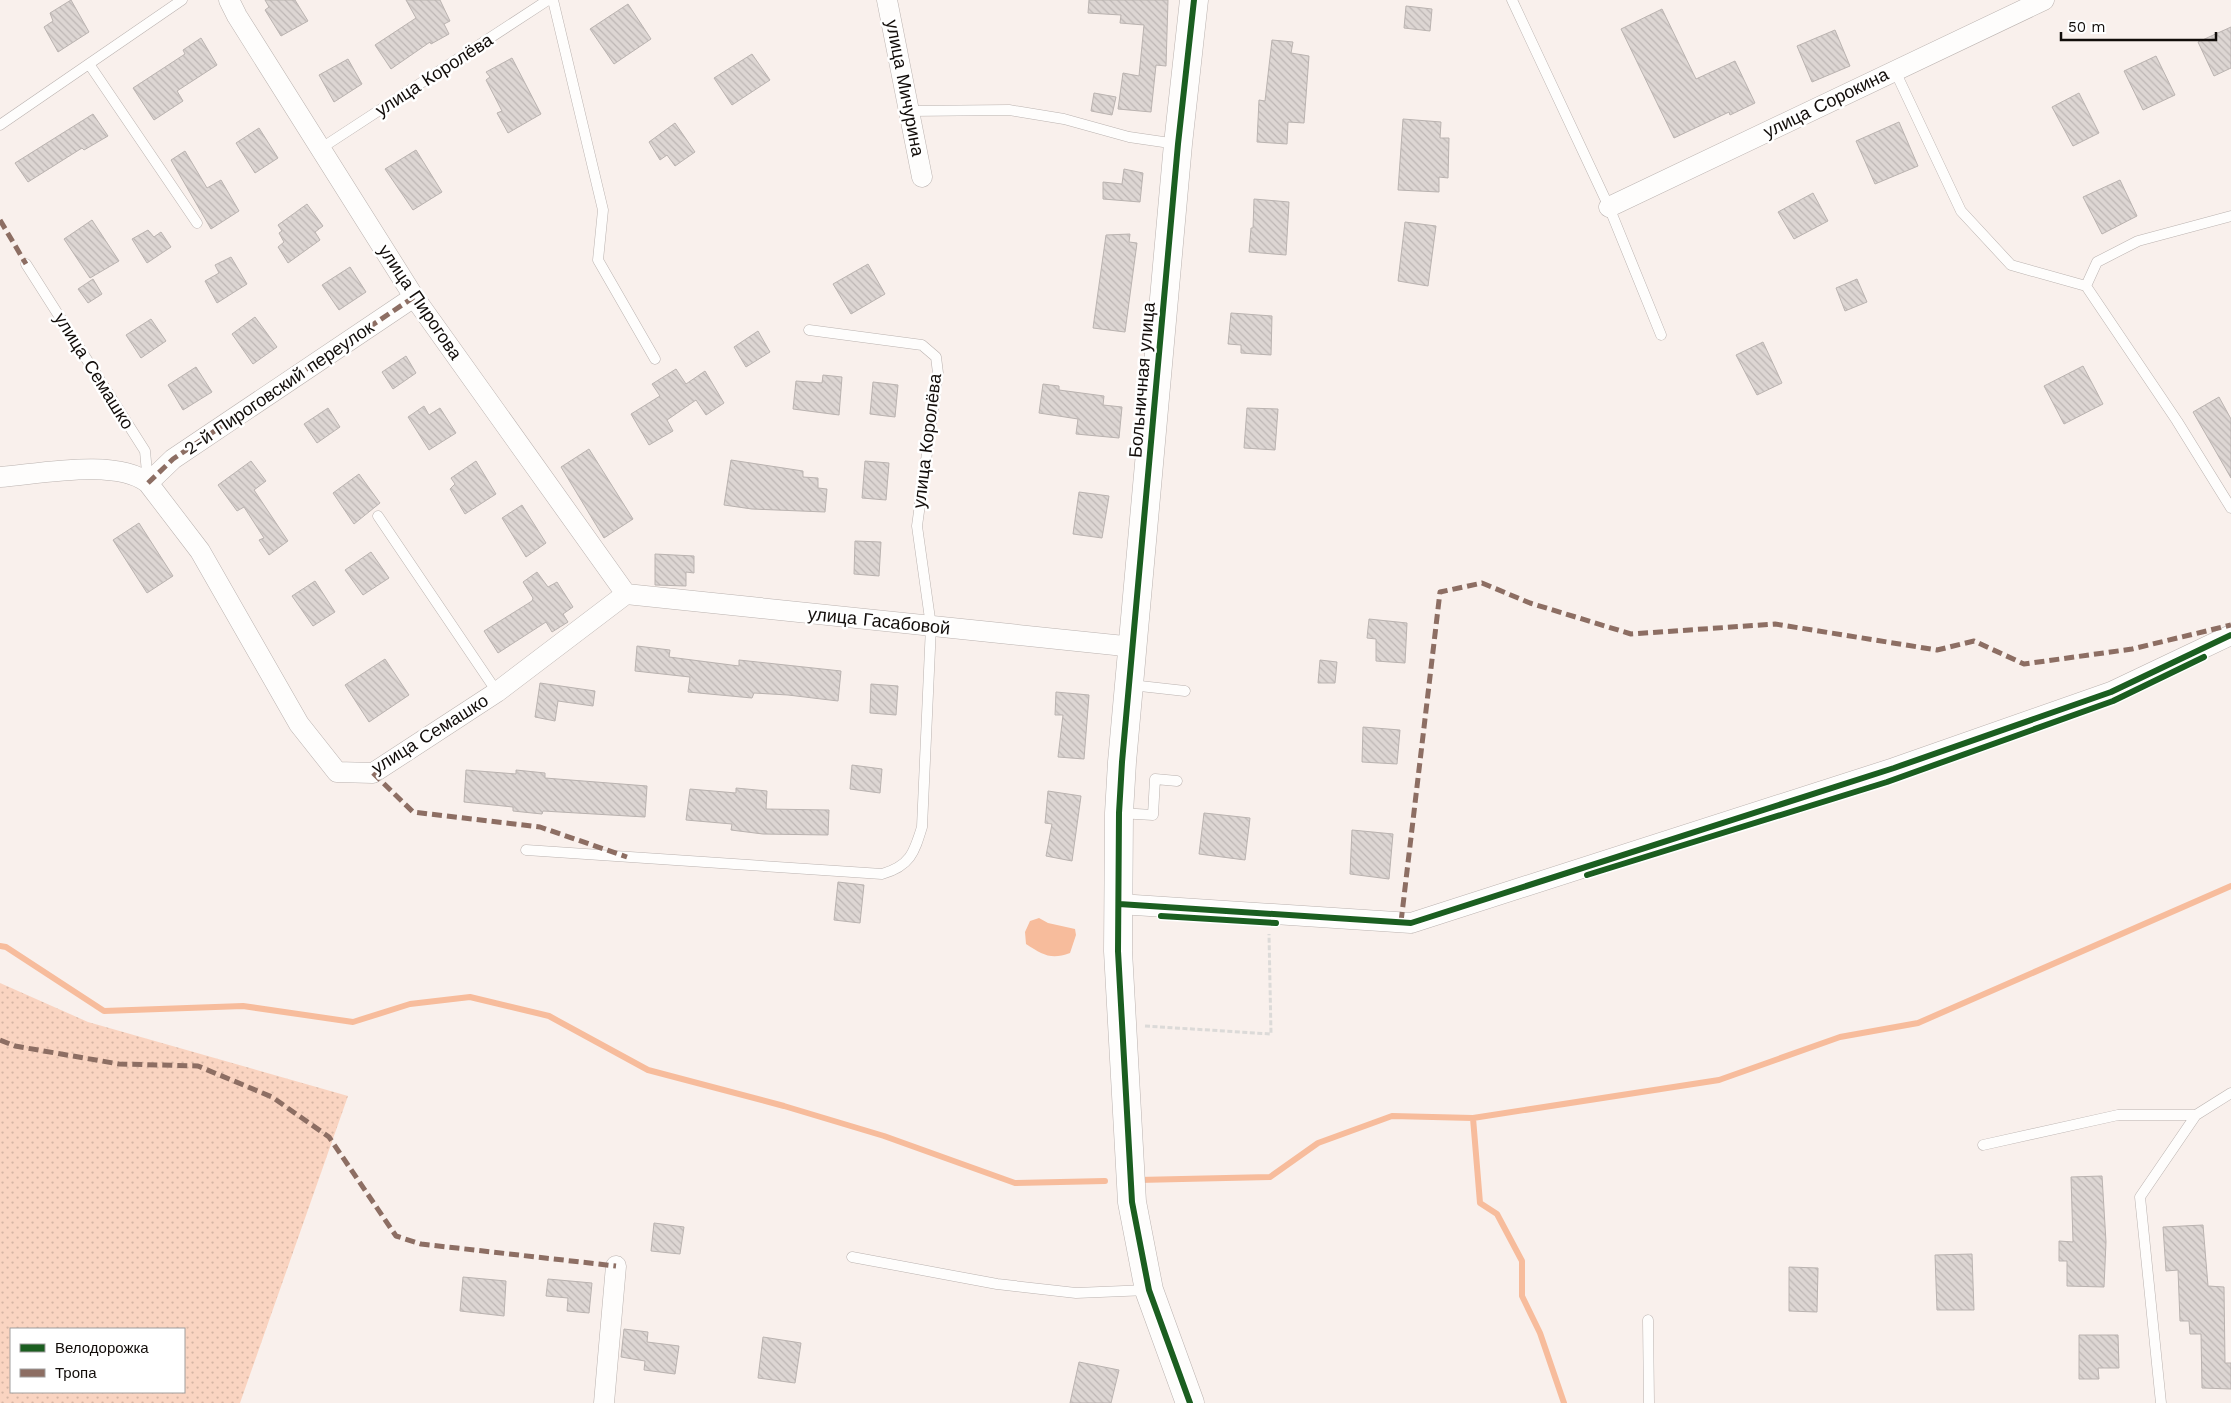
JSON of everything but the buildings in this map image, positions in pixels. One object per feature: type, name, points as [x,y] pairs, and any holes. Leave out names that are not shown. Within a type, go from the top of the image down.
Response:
[{"type":"street","name":"улица Пирогова","points":[[230,0],[237,16],[414,297],[626,594]]},
{"type":"street","name":"улица Мичурина","points":[[887,0],[922,177]]},
{"type":"street","name":"Больничная улица","points":[[1190,1403],[1149,1290],[1132,1202],[1118,951],[1119,813],[1122,762],[1134,647],[1178,144],[1194,0]]},
{"type":"street","name":"улица Сорокина","points":[[1609,207],[2044,0]]},
{"type":"street","name":"2-й Пироговский переулок","points":[[148,483],[173,459],[414,297]]},
{"type":"street","name":"улица Семашко","points":[[0,477],[102,469],[138,475],[148,483],[200,551],[299,724],[337,772],[373,773],[497,692],[626,594]]},
{"type":"street","name":"улица Гасабовой","points":[[626,594],[1134,647]]},
{"type":"street","points":[[1119,904],[1411,923],[1894,768],[2111,692],[2231,634]]},
{"type":"street","points":[[604,1403],[616,1266]]},
{"type":"lane","points":[[0,125],[182,0]]},
{"type":"lane","name":"улица Королёва","points":[[320,149],[548,0]]},
{"type":"lane","points":[[553,0],[603,210],[598,260],[655,359]]},
{"type":"lane","points":[[1512,0],[1609,207],[1661,335]]},
{"type":"lane","points":[[89,64],[197,223]]},
{"type":"lane","points":[[1895,71],[1960,211],[2011,265],[2086,286],[2177,421],[2231,508]]},
{"type":"lane","points":[[909,111],[1010,110],[1064,120],[1129,137],[1178,144]]},
{"type":"lane","points":[[2086,286],[2097,262],[2138,241],[2231,216]]},
{"type":"lane","name":"улица Семашко","points":[[26,264],[145,451],[148,483]]},
{"type":"lane","name":"улица Королёва","points":[[526,850],[882,874],[897,869],[909,859],[922,827],[931,626],[917,526],[938,373],[936,357],[922,345],[809,330]]},
{"type":"lane","points":[[378,516],[497,692]]},
{"type":"lane","points":[[1130,685],[1185,691]]},
{"type":"lane","points":[[1119,813],[1153,815],[1155,779],[1177,781]]},
{"type":"lane","points":[[2161,1403],[2140,1197],[2196,1115],[2231,1093]]},
{"type":"lane","points":[[1983,1146],[2118,1115],[2196,1115]]},
{"type":"lane","points":[[852,1257],[997,1284],[1076,1293],[1149,1290]]},
{"type":"lane","points":[[1648,1320],[1649,1403]]},
{"type":"path","points":[[1123,1025],[1271,1034],[1269,928]]},
{"type":"shaded area","points":[[1039,918],[1048,923],[1075,929],[1076,935],[1070,953],[1058,956],[1047,955],[1026,944],[1025,932],[1030,921]]},
{"type":"shaded area","points":[[0,983],[88,1022],[348,1096],[240,1403],[0,1403]]},
{"type":"waterway","points":[[1138,1180],[1270,1177],[1318,1143],[1392,1116],[1473,1118],[1719,1080],[1840,1037],[1918,1023],[2231,886]]},
{"type":"waterway","points":[[0,946],[6,947],[104,1011],[243,1006],[353,1022],[410,1004],[470,997],[549,1016],[648,1070],[784,1106],[884,1136],[1015,1183],[1105,1181]]},
{"type":"waterway","points":[[1473,1118],[1480,1203],[1497,1214],[1522,1261],[1522,1296],[1540,1333],[1564,1403]]},
{"type":"marked path","points":[[0,220],[26,264]]},
{"type":"marked path","points":[[148,483],[173,459],[414,297]]},
{"type":"marked path","points":[[1401,922],[1440,592],[1482,583],[1530,603],[1631,634],[1775,624],[1937,650],[1974,641],[2024,664],[2132,649],[2231,625]]},
{"type":"marked path","points":[[373,773],[413,812],[540,827],[627,857]]},
{"type":"marked path","points":[[0,1040],[15,1046],[119,1064],[198,1066],[272,1097],[329,1137],[396,1236],[421,1244],[616,1266]]},
{"type":"cycle path","points":[[1190,1403],[1149,1290],[1132,1202],[1118,951],[1119,813],[1122,762],[1178,144],[1194,0]]},
{"type":"cycle path","points":[[1119,904],[1411,923],[1894,768],[2111,692],[2231,635]]},
{"type":"cycle path","points":[[1587,875],[1887,782],[2113,701],[2204,657]]},
{"type":"cycle path","points":[[1161,916],[1276,923]]}]
